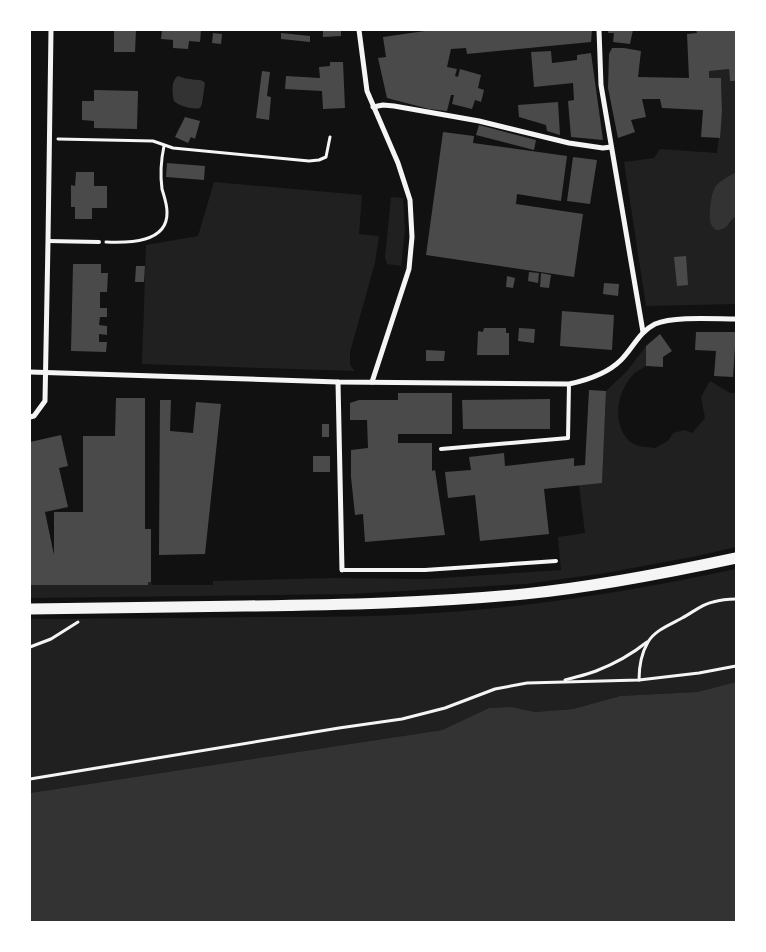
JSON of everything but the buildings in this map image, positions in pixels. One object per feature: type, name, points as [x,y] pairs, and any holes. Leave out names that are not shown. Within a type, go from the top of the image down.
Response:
[{"type":"highway","points":[[30,609],[352,605],[434,602],[526,594],[691,568],[736,558]]},
{"type":"street","points":[[30,417],[34,416],[45,401],[51,30]]},
{"type":"street","points":[[359,30],[367,91],[398,163],[410,200],[412,237],[409,269],[372,382]]},
{"type":"street","points":[[599,30],[601,85],[643,332]]},
{"type":"street","points":[[374,107],[394,106],[479,121],[570,143],[603,148],[611,147]]},
{"type":"street","points":[[30,372],[338,382],[569,384],[587,380],[605,372],[621,360],[643,332],[656,324],[671,320],[736,319]]},
{"type":"street","points":[[338,382],[342,570]]},
{"type":"lane","points":[[48,241],[99,242]]},
{"type":"lane","points":[[440,449],[568,438],[569,384]]},
{"type":"lane","points":[[342,570],[425,570],[556,561]]},
{"type":"path","points":[[50,139],[153,141],[173,148],[309,161],[326,157],[330,137]]},
{"type":"path","points":[[99,242],[142,240],[152,237],[160,231],[166,222],[167,212],[161,172],[164,146]]},
{"type":"path","points":[[560,681],[596,671],[636,651],[662,629],[702,606],[712,602],[736,599]]},
{"type":"path","points":[[30,647],[51,639],[76,623],[94,608]]},
{"type":"path","points":[[639,680],[640,665],[648,641]]},
{"type":"path","points":[[30,779],[402,719],[445,708],[495,689],[527,683],[639,680],[699,673],[736,666]]},
{"type":"shaded area","points":[[729,69],[730,81],[736,81],[736,172],[727,177],[729,225],[736,216],[736,304],[646,306],[624,162],[654,158],[660,149],[717,153],[722,111],[721,79],[709,78],[709,71]]},
{"type":"shaded area","points":[[178,76],[200,80],[205,83],[200,108],[186,107],[174,101],[173,84]]},
{"type":"shaded area","points":[[736,172],[736,216],[725,227],[716,230],[710,221],[711,199],[714,189],[725,178]]},
{"type":"shaded area","points":[[214,182],[362,195],[359,234],[379,236],[375,263],[350,352],[350,365],[355,371],[142,364],[146,245],[198,236]]},
{"type":"shaded area","points":[[391,197],[403,198],[405,230],[401,266],[387,264],[385,258]]},
{"type":"shaded area","points":[[646,346],[646,366],[634,374],[627,382],[618,409],[621,428],[625,436],[632,443],[655,448],[668,441],[673,433],[684,430],[692,433],[705,418],[701,397],[710,381],[730,393],[736,393],[736,547],[606,573],[525,584],[351,594],[30,598],[30,585],[151,582],[152,585],[213,585],[213,581],[333,578],[425,579],[561,570],[558,537],[585,533],[579,485],[602,482],[606,391],[627,371]]},
{"type":"shaded area","points":[[736,569],[736,682],[697,692],[620,696],[573,709],[535,712],[512,707],[489,708],[442,730],[30,793],[30,619],[349,616],[434,613],[510,607],[586,597]]},
{"type":"shaded area","points":[[736,682],[736,922],[30,922],[30,793],[442,730],[489,708],[512,707],[535,712],[573,709],[620,696],[697,692]]}]
